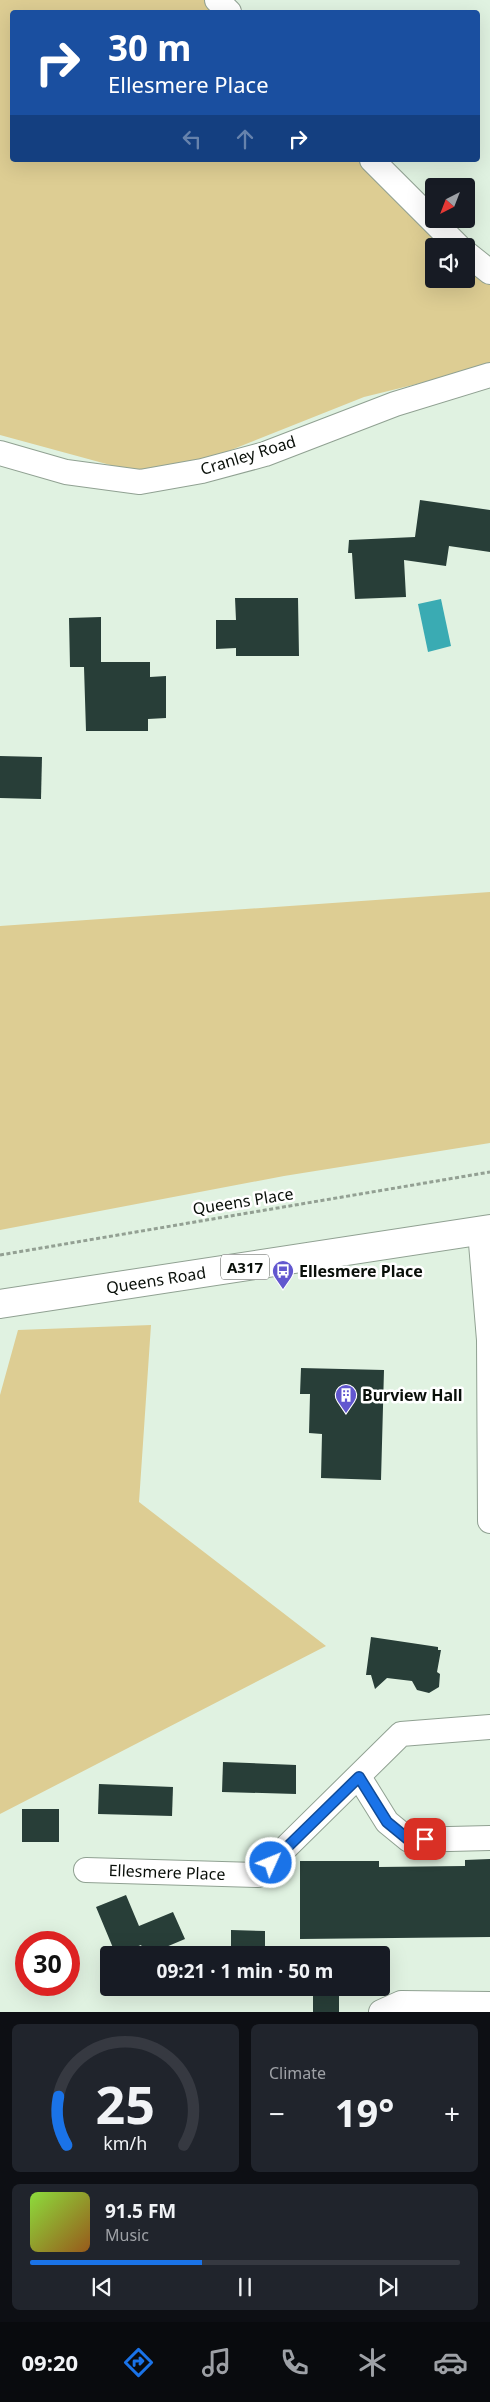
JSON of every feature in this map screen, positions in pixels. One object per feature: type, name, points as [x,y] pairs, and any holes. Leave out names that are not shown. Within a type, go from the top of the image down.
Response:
[{"type":"main road","name":"Queens Road","points":[[0,1304],[485,1230]]},
{"type":"street","points":[[217,0],[227,10]]},
{"type":"street","points":[[374,162],[450,238]]},
{"type":"street","points":[[475,260],[490,272]]},
{"type":"street","name":"Cranley Road","points":[[0,453],[66,472],[140,482],[202,471],[265,454],[396,404],[490,375]]},
{"type":"street","points":[[485,1230],[490,1521]]},
{"type":"street","name":"Ellesmere Place","points":[[86,1870],[258,1875],[401,1734],[490,1727]]},
{"type":"street","points":[[359,1777],[387,1822],[409,1840],[490,1838]]},
{"type":"street","points":[[381,2012],[401,2003],[490,2004]]},
{"type":"path","name":"Queens Place","points":[[0,1255],[490,1172]]},
{"type":"shaded area","points":[[0,0],[206,0],[217,10],[10,10],[10,162],[367,162],[425,221],[425,228],[432,228],[442,238],[425,238],[425,288],[475,288],[475,270],[490,283],[490,366],[364,397],[216,456],[136,472],[0,435]]},
{"type":"shaded area","points":[[490,892],[490,1143],[284,1176],[0,1230],[0,926]]},
{"type":"shaded area","points":[[151,1325],[139,1502],[326,1646],[0,1814],[0,1395],[18,1330]]},
{"type":"water","points":[[441,599],[451,646],[428,652],[418,604]]},
{"type":"building","points":[[420,500],[490,510],[490,552],[449,546],[446,566],[404,560],[406,597],[355,599],[352,553],[348,553],[349,540],[415,537]]},
{"type":"building","points":[[235,598],[298,598],[299,656],[236,656],[236,648],[216,649],[216,620],[236,620]]},
{"type":"building","points":[[101,617],[101,662],[150,662],[150,677],[166,676],[166,718],[148,719],[148,731],[86,731],[84,667],[70,667],[69,618]]},
{"type":"building","points":[[0,756],[42,757],[41,799],[0,798]]},
{"type":"building","name":"Burview Hall","points":[[301,1368],[384,1370],[381,1480],[321,1478],[322,1434],[309,1433],[310,1394],[300,1394]]},
{"type":"building","points":[[371,1637],[438,1647],[438,1650],[441,1650],[437,1672],[440,1674],[439,1687],[429,1693],[417,1690],[412,1681],[387,1678],[375,1689],[371,1675],[366,1675]]},
{"type":"building","points":[[223,1762],[296,1765],[296,1794],[222,1792]]},
{"type":"building","points":[[99,1784],[173,1787],[172,1816],[98,1814]]},
{"type":"building","points":[[22,1809],[59,1809],[59,1842],[22,1842]]},
{"type":"building","points":[[490,1859],[490,1937],[300,1939],[300,1861],[379,1861],[379,1867],[465,1866],[465,1860]]},
{"type":"building","points":[[126,1895],[139,1926],[173,1912],[185,1939],[168,1946],[112,1946],[96,1907]]},
{"type":"building","points":[[231,1930],[265,1931],[265,1946],[231,1946]]},
{"type":"building","points":[[313,1996],[339,1996],[339,2012],[313,2012]]},
{"type":"place","name":"Ellesmere Place","points":[[283,1290]]},
{"type":"place","name":"Burview Hall","points":[[346,1414]]},
{"type":"route","points":[[271,1863],[359,1777],[387,1822],[409,1840],[425,1839]]}]
